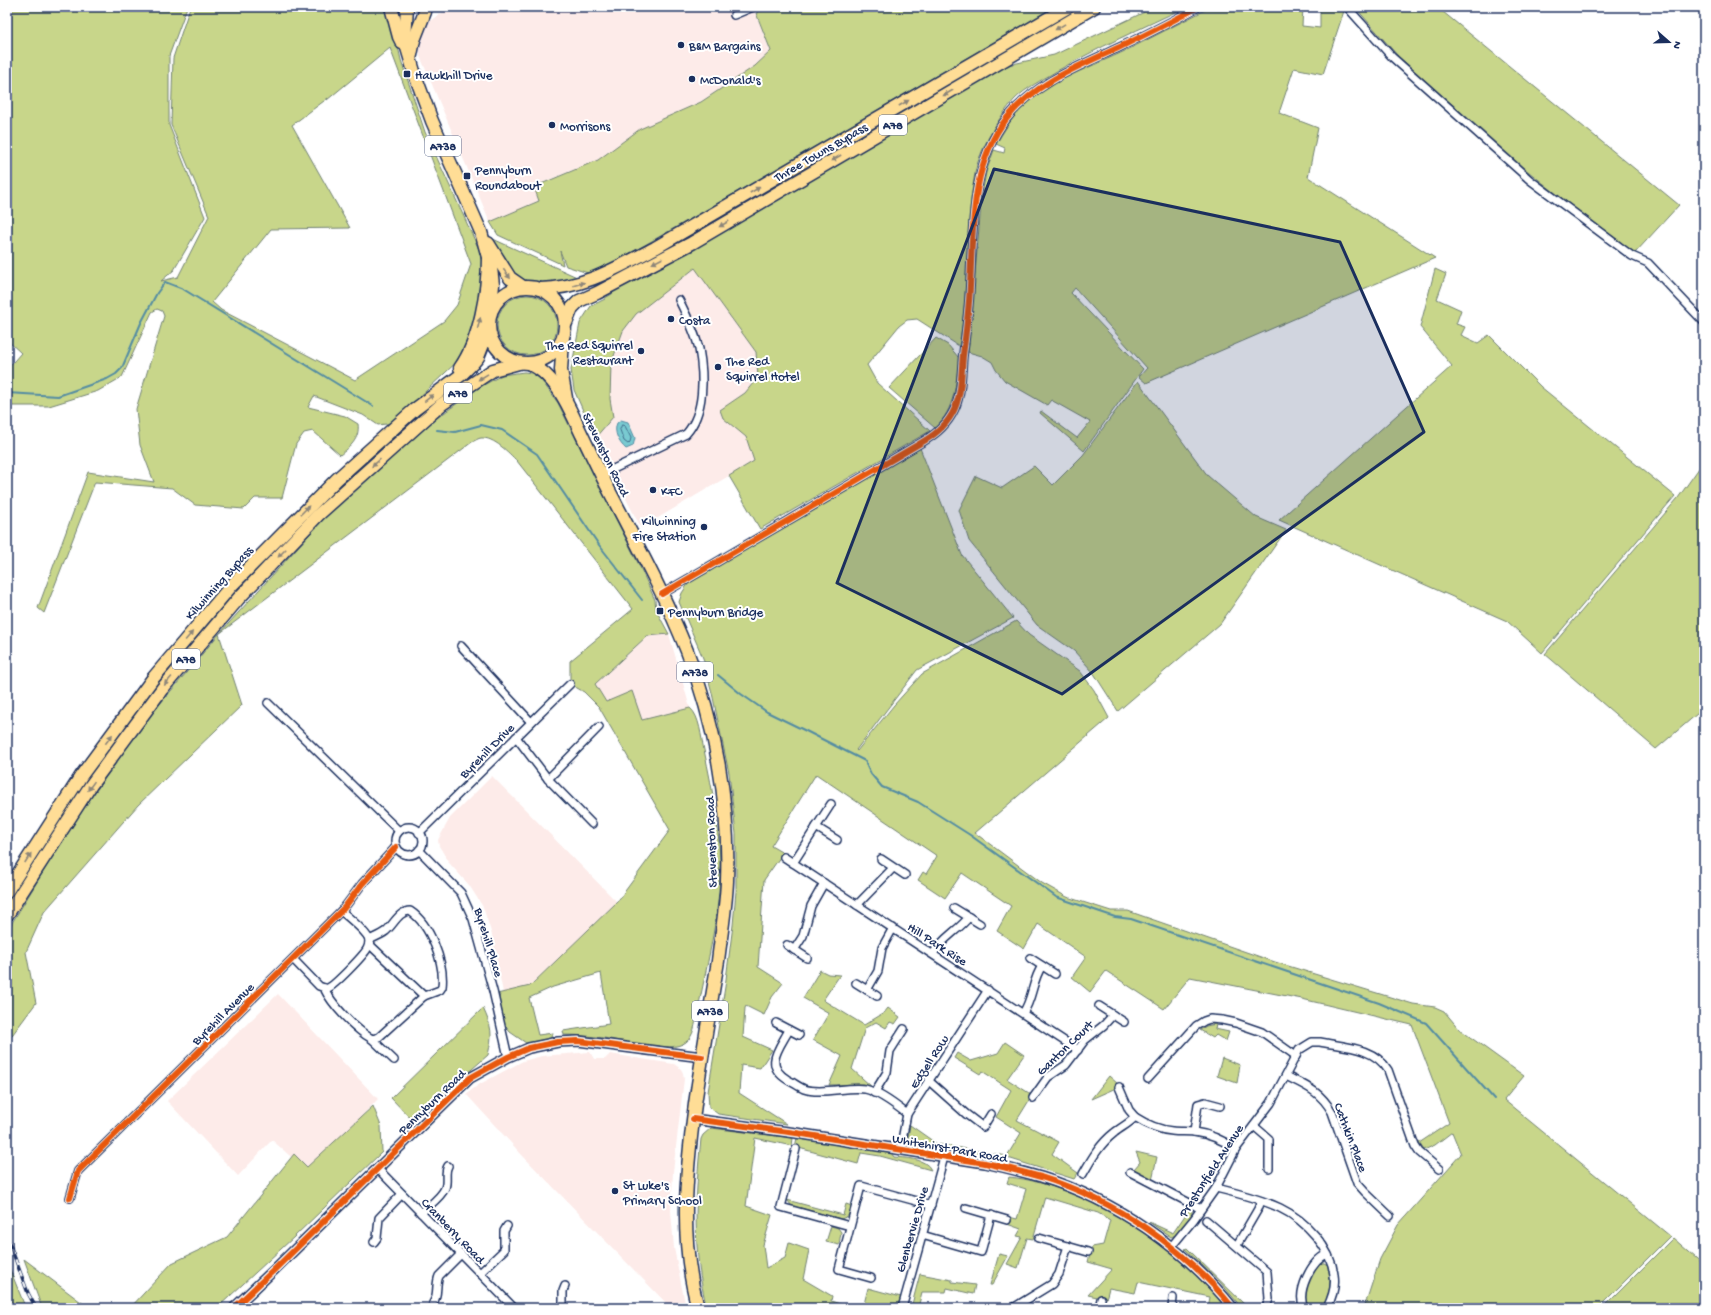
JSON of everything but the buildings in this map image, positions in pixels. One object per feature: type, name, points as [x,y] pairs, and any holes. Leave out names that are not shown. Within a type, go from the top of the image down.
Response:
[{"type":"main road","points":[[391,7],[399,37],[410,59]]},
{"type":"main road","name":"A738","points":[[408,7],[406,41],[415,76],[432,121],[481,232],[488,256],[493,279],[490,316]]},
{"type":"main road","name":"A738","points":[[408,7],[415,12],[428,9]]},
{"type":"main road","name":"Three Towns Bypass","points":[[540,289],[568,287],[585,282],[655,248],[1068,7]]},
{"type":"main road","name":"Three Towns Bypass","points":[[566,323],[572,308],[579,301],[692,243],[1094,7]]},
{"type":"main road","name":"A738","points":[[410,59],[414,40],[428,9]]},
{"type":"main road","name":"A738","points":[[481,232],[510,278],[523,287]]},
{"type":"main road","points":[[450,382],[468,356],[474,342],[487,290],[488,256]]},
{"type":"main road","name":"A78","points":[[523,287],[540,289],[553,296],[558,302],[566,323],[564,338],[559,347],[551,356],[542,361],[524,364],[503,356],[491,339],[489,329],[490,316],[500,298],[510,291],[523,287]]},
{"type":"main road","name":"Kilwinning Bypass","points":[[7,891],[81,776],[154,677],[232,585],[337,480],[414,410],[461,375],[480,353],[489,329]]},
{"type":"main road","name":"A738","points":[[564,338],[561,362],[562,379],[567,404]]},
{"type":"main road","name":"A738","points":[[524,364],[538,368],[549,377],[567,404]]},
{"type":"main road","name":"Kilwinning Bypass","points":[[7,915],[91,786],[162,689],[239,598],[318,515],[442,404],[493,370],[524,364]]},
{"type":"main road","name":"Stevenston Road","points":[[567,404],[676,624],[695,672],[707,714],[719,766],[727,843],[726,889],[723,924],[686,1172],[685,1222],[692,1288],[698,1308]]},
{"type":"street","points":[[734,15],[752,7]]},
{"type":"street","points":[[662,594],[939,431],[952,414],[960,394],[969,312],[974,222],[978,186],[983,165],[995,136],[1006,119],[1020,103],[1055,77],[1124,45],[1198,7]]},
{"type":"street","points":[[1347,7],[1392,57],[1530,180],[1632,256],[1648,262],[1704,322]]},
{"type":"street","points":[[601,475],[686,434],[697,417],[701,381],[699,349],[690,321],[679,300]]},
{"type":"street","points":[[461,646],[531,722]]},
{"type":"street","name":"Byrehill Drive","points":[[419,833],[570,684]]},
{"type":"street","points":[[268,703],[399,832]]},
{"type":"street","points":[[548,779],[599,727]]},
{"type":"street","points":[[516,737],[548,779],[592,824]]},
{"type":"street","points":[[793,863],[831,804]]},
{"type":"street","points":[[816,827],[837,840]]},
{"type":"street","points":[[409,828],[416,830],[419,833],[422,842],[419,850],[411,855],[407,855],[398,850],[395,840],[399,832],[409,828]]},
{"type":"street","name":"Byrehill Avenue","points":[[70,1198],[78,1172],[342,911],[362,884],[396,847]]},
{"type":"street","name":"Byrehill Place","points":[[419,850],[461,893],[473,919],[493,991],[508,1057]]},
{"type":"street","name":"Hill Park Rise","points":[[784,857],[1078,1050]]},
{"type":"street","points":[[881,859],[905,875]]},
{"type":"street","points":[[857,905],[893,868]]},
{"type":"street","points":[[794,950],[803,936],[811,906],[824,883]]},
{"type":"street","points":[[954,908],[980,924]]},
{"type":"street","points":[[342,911],[368,936],[369,942],[424,996]]},
{"type":"street","points":[[324,988],[328,988],[335,983],[359,959],[369,942],[380,936],[401,914],[410,911],[417,916],[431,934],[442,975],[442,987],[440,990],[424,996],[379,1037],[372,1039]]},
{"type":"street","points":[[933,954],[943,941],[965,923],[969,917]]},
{"type":"street","points":[[867,990],[878,971],[882,948],[893,928]]},
{"type":"street","points":[[787,945],[807,958]]},
{"type":"street","points":[[1030,958],[1055,974]]},
{"type":"street","points":[[293,959],[320,986],[324,988],[327,995],[352,1023],[372,1039],[394,1060]]},
{"type":"street","points":[[1023,1014],[1029,1003],[1038,972],[1042,966]]},
{"type":"street","points":[[856,983],[877,996]]},
{"type":"street","name":"Edzell Row","points":[[900,1150],[907,1114],[988,990]]},
{"type":"street","name":"Ganton Court","points":[[1099,1006],[1124,1022]]},
{"type":"street","name":"Ganton Court","points":[[1032,1098],[1048,1077],[1066,1065],[1085,1040],[1104,1025],[1112,1015]]},
{"type":"street","points":[[1148,1079],[1196,1026],[1210,1019],[1222,1020],[1262,1032],[1296,1056]]},
{"type":"street","points":[[776,1022],[799,1035]]},
{"type":"street","points":[[874,1093],[886,1072],[890,1051],[904,1029]]},
{"type":"street","points":[[789,1030],[774,1061],[775,1068],[781,1076],[810,1091],[861,1088],[874,1093],[907,1114]]},
{"type":"street","name":"Pennyburn Road","points":[[234,1308],[470,1078],[508,1057],[529,1048],[566,1041],[702,1057]]},
{"type":"street","name":"Prestonfield Avenue","points":[[1171,1247],[1216,1188],[1236,1149],[1271,1103],[1296,1056],[1303,1047],[1316,1041],[1368,1052],[1377,1057],[1388,1070],[1415,1146],[1419,1152],[1438,1169]]},
{"type":"street","name":"Cathkin Place","points":[[1286,1076],[1320,1094],[1326,1102],[1332,1112],[1358,1183],[1365,1192],[1390,1216]]},
{"type":"street","points":[[929,1081],[983,1127],[992,1114]]},
{"type":"street","points":[[1119,1087],[1129,1110],[1135,1117],[1143,1122],[1165,1130],[1194,1132],[1220,1139],[1236,1149]]},
{"type":"street","points":[[1194,1132],[1198,1104],[1205,1102],[1220,1106]]},
{"type":"street","points":[[1083,1174],[1092,1157],[1102,1145],[1116,1131],[1129,1123],[1135,1117]]},
{"type":"street","name":"Whitehirst Park Road","points":[[693,1119],[796,1133],[944,1157],[1010,1169],[1066,1186],[1121,1213],[1171,1247],[1209,1281],[1233,1308]]},
{"type":"street","name":"Prestonfield Avenue","points":[[1254,1126],[1269,1139],[1269,1169]]},
{"type":"street","points":[[796,1149],[781,1207],[850,1226]]},
{"type":"street","name":"Glenbervie Drive","points":[[902,1308],[944,1157]]},
{"type":"street","points":[[421,1213],[444,1191],[446,1185],[446,1169],[448,1166]]},
{"type":"street","name":"Cranberry Road","points":[[378,1169],[514,1308]]},
{"type":"street","points":[[1130,1172],[1201,1209]]},
{"type":"street","points":[[871,1278],[839,1269],[861,1186],[931,1205]]},
{"type":"street","points":[[1216,1188],[1280,1208],[1298,1220],[1321,1242],[1335,1276],[1328,1308]]},
{"type":"street","points":[[374,1242],[378,1235],[379,1218],[402,1194]]},
{"type":"street","points":[[1237,1245],[1258,1210],[1261,1201]]},
{"type":"street","points":[[966,1208],[1007,1220]]},
{"type":"street","points":[[922,1235],[981,1252],[992,1216]]},
{"type":"street","points":[[1206,1220],[1267,1272],[1269,1299],[1266,1308]]},
{"type":"street","points":[[480,1273],[504,1250],[504,1231],[507,1226]]},
{"type":"street","points":[[1039,1238],[1088,1252]]},
{"type":"street","points":[[1013,1308],[1052,1284],[1060,1274],[1068,1246]]},
{"type":"street","points":[[433,1302],[436,1298],[439,1276],[461,1254]]},
{"type":"street","points":[[1304,1308],[1301,1297],[1309,1274],[1319,1260],[1327,1254]]},
{"type":"street","points":[[563,1308],[563,1291],[565,1286]]},
{"type":"street","points":[[1172,1308],[1173,1298]]},
{"type":"street","points":[[1099,1308],[1101,1299]]},
{"type":"highlighted area","points":[[994,169],[1340,242],[1424,432],[1062,694],[837,583]]},
{"type":"shaded area","points":[[451,7],[753,7],[771,52],[755,66],[701,102],[640,129],[598,160],[534,186],[539,201],[490,222],[420,56],[420,40],[428,22]]},
{"type":"shaded area","points":[[695,268],[756,352],[758,377],[745,393],[720,410],[723,418],[746,437],[754,461],[641,528],[595,438],[613,417],[610,399],[611,364],[623,331],[636,314]]},
{"type":"shaded area","points":[[669,634],[690,708],[642,720],[606,702],[595,684],[647,636]]},
{"type":"shaded area","points":[[492,776],[617,902],[530,986],[503,993],[492,935],[483,907],[469,885],[450,864],[439,846],[438,840],[450,818]]},
{"type":"shaded area","points":[[278,994],[378,1099],[308,1172],[272,1140],[238,1176],[167,1101]]},
{"type":"shaded area","name":"St Luke's Primary School","points":[[590,1052],[594,1059],[605,1059],[610,1054],[674,1064],[681,1069],[683,1073],[684,1079],[673,1172],[671,1211],[674,1248],[686,1308],[671,1308],[521,1154],[466,1094],[480,1084],[523,1061],[542,1056]]},
{"type":"green space","points":[[7,7],[187,7],[169,56],[169,125],[205,217],[174,270],[161,281],[178,277],[209,216],[171,125],[173,58],[190,7],[389,7],[401,60],[425,132],[482,256],[482,295],[462,357],[393,422],[378,425],[363,415],[314,396],[308,407],[345,416],[358,424],[354,442],[340,455],[313,431],[304,433],[296,444],[282,498],[255,498],[244,509],[195,505],[172,488],[95,482],[44,613],[38,608],[88,472],[154,482],[140,445],[136,409],[164,316],[162,311],[157,309],[152,312],[122,377],[98,391],[49,406],[7,406],[7,369],[21,353],[7,340]],"holes":[[[390,48],[471,264],[457,305],[444,321],[355,380],[221,310],[212,302],[271,229],[350,228],[292,125],[328,98],[327,100]]]},
{"type":"green space","points":[[770,7],[1054,7],[699,214],[608,266],[591,274],[566,266],[560,251],[563,265],[498,235],[490,222],[539,201],[534,187],[598,160],[640,129],[701,102],[755,66],[771,51],[756,13]]},
{"type":"green space","points":[[1155,7],[1186,7],[1087,55],[1029,88],[1019,95],[1009,106],[990,134],[977,164],[975,173],[969,216],[965,303],[959,346],[917,319],[907,320],[899,326],[867,365],[877,383],[930,431],[760,529],[729,476],[754,461],[746,437],[723,418],[720,410],[745,393],[758,377],[756,352],[695,268],[636,314],[623,331],[611,364],[610,399],[613,417],[595,438],[574,390],[571,370],[580,323],[591,306],[612,294],[611,291],[641,277],[780,199],[1008,65],[1054,55]]},
{"type":"green space","points":[[1211,7],[1303,7],[1302,26],[1320,28],[1320,7],[1341,7],[1344,11],[1323,74],[1294,68],[1279,113],[1318,128],[1308,177],[1435,258],[1146,383],[1139,377],[1147,368],[1075,288],[1071,293],[1143,369],[1084,451],[1040,413],[1041,411],[1077,438],[1090,422],[1051,400],[1047,405],[1005,381],[996,370],[992,362],[982,356],[968,352],[982,194],[986,172],[994,150],[1004,153],[1005,148],[996,144],[1005,129],[1019,111],[1034,97],[1059,81],[1127,50]]},
{"type":"green space","points":[[1355,7],[1437,7],[1679,205],[1635,253],[1524,168],[1398,56]]},
{"type":"green space","points":[[493,239],[579,278],[546,283],[529,282],[521,279],[515,276],[508,269]]},
{"type":"green space","points":[[1435,269],[1446,274],[1437,299],[1461,310],[1456,324],[1465,327],[1461,335],[1478,343],[1489,335],[1541,387],[1675,496],[1542,653],[1507,621],[1279,520],[1452,366],[1420,327]]},
{"type":"green space","points":[[521,295],[533,295],[544,300],[552,308],[557,319],[555,337],[544,350],[533,355],[521,355],[510,350],[502,342],[497,331],[497,319],[502,308],[510,300]]},
{"type":"green space","points":[[936,338],[948,345],[959,358],[951,404],[942,421],[935,428],[889,388]]},
{"type":"green space","points":[[524,372],[531,373],[539,377],[558,403],[640,567],[655,600],[656,610],[669,634],[647,636],[595,684],[606,702],[632,691],[642,720],[690,708],[696,716],[700,728],[716,813],[720,876],[717,911],[711,945],[695,1026],[689,1039],[679,1045],[658,1047],[599,1037],[564,1035],[563,1031],[609,1024],[601,973],[553,987],[529,998],[538,1035],[553,1033],[550,1039],[546,1041],[526,1043],[510,1032],[503,1023],[498,1000],[500,995],[497,994],[530,986],[617,902],[670,830],[599,707],[584,692],[570,684],[570,661],[633,609],[517,461],[506,450],[486,438],[480,438],[472,442],[219,634],[327,515],[380,466],[437,418],[480,387],[502,375]]},
{"type":"green space","points":[[1138,381],[1208,476],[1256,517],[1286,530],[1220,624],[1118,711],[1093,672],[1074,651],[1037,625],[969,541],[959,510],[976,476],[1002,488],[1034,466],[1053,485],[1083,455]]},
{"type":"green space","points":[[920,448],[962,555],[1013,618],[917,670],[856,750],[857,751],[894,705],[922,674],[1016,621],[1029,635],[1080,671],[1094,690],[1109,718],[975,833],[1042,883],[1067,897],[1111,911],[1128,911],[1275,962],[1413,1004],[1435,1007],[1444,1011],[1459,1029],[1524,1076],[1504,1100],[1670,1236],[1598,1308],[1364,1308],[1380,1259],[1398,1225],[1461,1154],[1452,1132],[1435,1145],[1424,1150],[1419,1143],[1449,1123],[1412,1025],[1302,999],[1190,977],[1164,1009],[1106,971],[1090,992],[1072,977],[1086,957],[1038,924],[1024,949],[997,931],[1011,906],[962,873],[945,898],[918,880],[923,872],[926,874],[937,856],[816,774],[771,846],[783,853],[764,880],[758,967],[783,983],[772,997],[764,1015],[746,1006],[745,1008],[743,1037],[772,1050],[760,1068],[741,1065],[739,1093],[787,1124],[718,1114],[709,1107],[708,1092],[725,987],[733,925],[736,891],[736,834],[729,773],[712,693],[703,658],[679,602],[682,593],[688,584]]},
{"type":"green space","points":[[1704,461],[1704,708],[1656,749],[1545,654],[1678,498]]},
{"type":"green space","points":[[219,634],[242,705],[138,805],[44,912],[26,952],[36,1003],[7,1042],[7,931],[73,823],[148,718]]},
{"type":"green space","points":[[820,970],[828,974],[840,975],[823,1000],[864,1025],[884,1013],[888,1008],[900,1017],[895,1024],[890,1022],[886,1028],[876,1022],[865,1028],[852,1069],[872,1087],[864,1084],[829,1085],[842,1056],[813,1040],[829,1013],[803,998]]},
{"type":"green space","points":[[483,1008],[491,1031],[491,1041],[488,1055],[413,1121],[391,1098]]},
{"type":"green space","points":[[1216,1024],[1215,1029],[1229,1032],[1226,1041],[1216,1035],[1213,1038],[1200,1030],[1206,1026]]},
{"type":"green space","points":[[1005,1042],[1024,1055],[1007,1079],[1029,1093],[1030,1099],[1017,1120],[1059,1142],[1052,1154],[1078,1173],[1074,1179],[1011,1159],[914,1144],[908,1138],[910,1125],[937,1144],[1007,1156],[1021,1133],[996,1117],[1011,1090],[982,1071],[980,1074],[954,1058],[957,1053],[971,1061],[998,1053]]},
{"type":"green space","points":[[1222,1058],[1240,1065],[1237,1083],[1217,1076]]},
{"type":"green space","points":[[1109,1076],[1118,1084],[1116,1088],[1091,1099]]},
{"type":"green space","points":[[373,1106],[381,1126],[382,1152],[294,1237],[217,1308],[130,1308],[172,1263],[227,1237],[294,1154],[307,1167]]},
{"type":"green space","points":[[711,1128],[793,1138],[792,1146],[755,1138],[746,1206],[772,1215],[763,1245],[766,1268],[785,1258],[789,1243],[809,1250],[803,1279],[832,1296],[831,1301],[849,1307],[864,1304],[868,1288],[901,1297],[897,1308],[707,1308],[699,1266],[696,1203],[701,1139],[703,1135]]},
{"type":"green space","points":[[797,1138],[891,1153],[894,1157],[909,1158],[925,1163],[931,1170],[880,1156],[861,1153],[858,1164],[795,1147]]},
{"type":"green space","points":[[1136,1152],[1157,1157],[1152,1180],[1134,1169],[1140,1162]]},
{"type":"green space","points":[[1009,1177],[1039,1183],[1069,1193],[1099,1206],[1129,1223],[1183,1264],[1207,1286],[1227,1308],[1208,1308],[1210,1297],[1138,1282],[1135,1293],[1109,1288],[1106,1299],[1088,1295],[1112,1269],[1088,1262],[1092,1247],[1103,1245],[1110,1220],[1098,1213],[1045,1197],[1033,1239],[1027,1238],[1018,1268],[1007,1264],[1022,1237],[1017,1236],[1021,1229],[1007,1224],[1009,1217],[1017,1219],[1026,1189],[1007,1183]]},
{"type":"green space","points":[[787,1200],[843,1215],[846,1204],[852,1206],[848,1216],[841,1219],[792,1206]]},
{"type":"green space","points":[[1190,1208],[1192,1215],[1188,1223],[1174,1236],[1171,1237],[1149,1222],[1173,1233]]},
{"type":"green space","points":[[831,1226],[838,1228],[841,1232],[839,1245],[826,1242]]},
{"type":"green space","points":[[1673,1238],[1704,1265],[1704,1308],[1603,1308]]},
{"type":"green space","points":[[1187,1248],[1248,1308],[1242,1308],[1220,1282],[1185,1249]]},
{"type":"green space","points":[[999,1254],[1008,1256],[992,1285],[990,1285]]},
{"type":"green space","points":[[24,1259],[89,1308],[42,1308]]},
{"type":"green space","points":[[7,1262],[24,1304],[26,1308],[7,1308]]},
{"type":"green space","points":[[1320,1263],[1328,1265],[1330,1287],[1328,1297],[1324,1308],[1308,1308],[1306,1303],[1306,1291],[1313,1272]]},
{"type":"green space","points":[[920,1274],[952,1280],[952,1282],[975,1285],[973,1294],[947,1288],[946,1292],[922,1292],[918,1308],[911,1308]]},
{"type":"water","points":[[621,420],[628,422],[635,438],[633,446],[626,449],[619,441],[616,434],[617,423]]},
{"type":"waterway","points":[[7,393],[58,396],[107,379],[116,374],[122,368],[141,323],[157,293],[165,282],[183,289],[373,406]]},
{"type":"waterway","points":[[437,430],[455,432],[481,425],[502,430],[537,454],[599,545],[642,600]]},
{"type":"waterway","points":[[718,675],[741,694],[767,712],[865,761],[871,774],[882,787],[918,802],[970,835],[1056,897],[1115,917],[1131,919],[1379,1003],[1426,1023],[1494,1099]]},
{"type":"railway","points":[[7,1237],[28,1293],[36,1308]]},
{"type":"cycle path","points":[[662,594],[924,441],[942,428],[952,414],[958,400],[969,303],[973,220],[976,198],[986,156],[995,136],[1007,118],[1019,105],[1031,94],[1059,76],[1198,7]]},
{"type":"cycle path","points":[[70,1198],[78,1171],[344,908],[362,884],[396,847]]},
{"type":"cycle path","points":[[234,1308],[470,1078],[508,1057],[529,1048],[558,1042],[578,1041],[702,1057]]},
{"type":"cycle path","points":[[693,1119],[796,1133],[985,1163],[1041,1177],[1069,1187],[1095,1199],[1122,1213],[1147,1229],[1171,1246],[1193,1265],[1233,1308]]},
{"type":"place","name":"B&M Bargains","points":[[681,45]]},
{"type":"place","name":"Hawkhill Drive","points":[[407,74]]},
{"type":"place","name":"McDonald's","points":[[692,79]]},
{"type":"place","name":"Morrisons","points":[[552,125]]},
{"type":"place","name":"Pennyburn Roundabout","points":[[467,176]]},
{"type":"place","name":"Costa","points":[[671,319]]},
{"type":"place","name":"The Red Squirrel Restaurant","points":[[641,351]]},
{"type":"place","name":"The Red Squirrel Hotel","points":[[718,367]]},
{"type":"place","name":"KFC","points":[[653,490]]},
{"type":"place","name":"Kilwinning Fire Station","points":[[704,527]]},
{"type":"place","name":"Pennyburn Bridge","points":[[660,611]]},
{"type":"place","name":"St Luke's Primary School","points":[[615,1191]]}]
